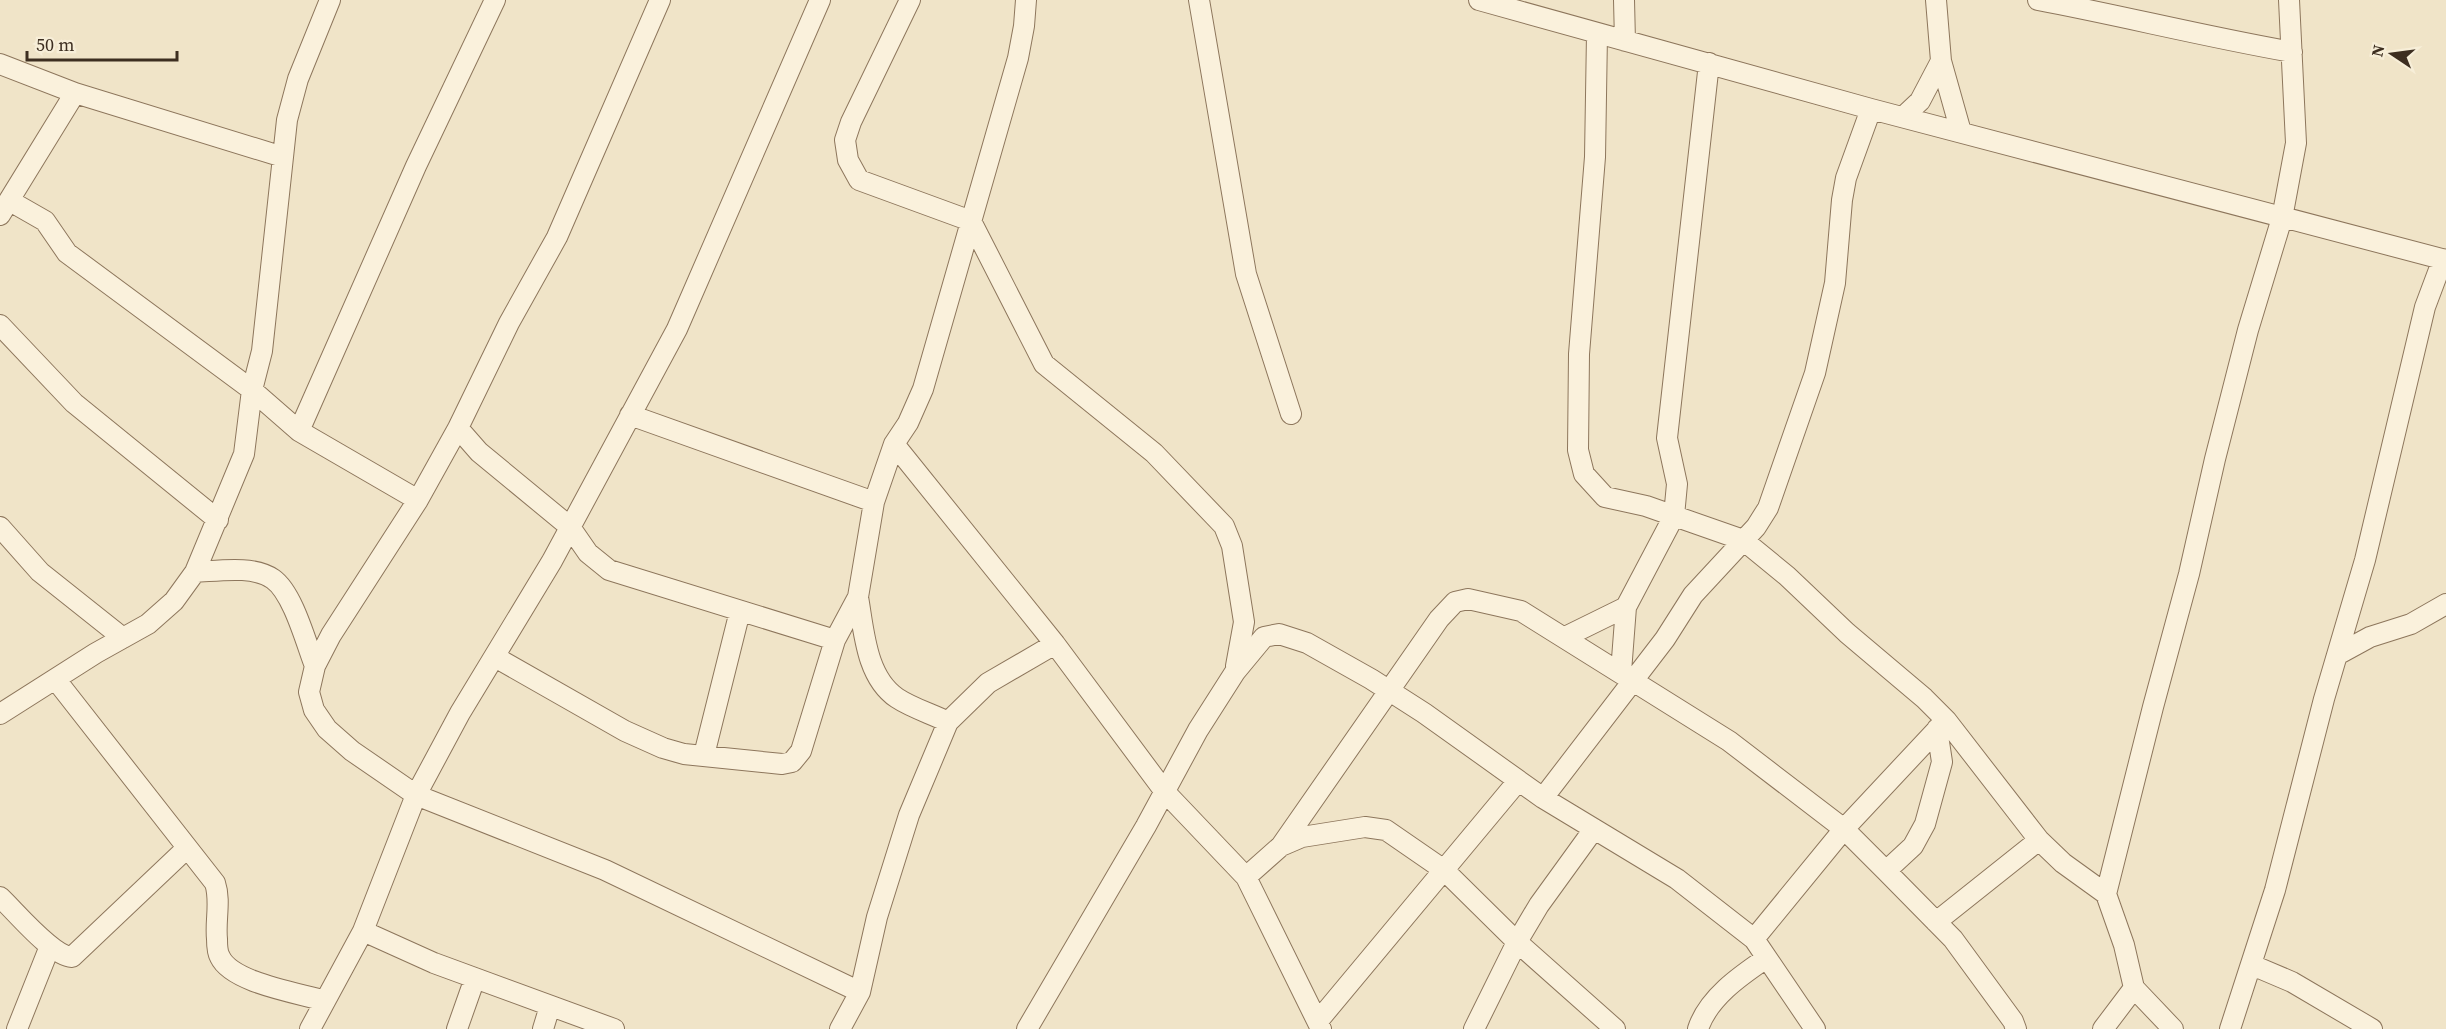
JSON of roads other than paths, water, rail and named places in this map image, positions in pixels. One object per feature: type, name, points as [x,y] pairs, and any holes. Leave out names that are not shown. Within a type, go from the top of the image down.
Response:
[{"type":"street","points":[[0,714],[148,624],[165,608],[195,572],[244,454],[252,390],[262,351],[287,120],[298,79],[330,0]]},
{"type":"street","points":[[299,431],[416,166],[495,0]]},
{"type":"street","points":[[660,0],[557,237],[509,323],[458,428],[418,500],[332,635],[315,666],[309,692],[314,710],[327,729],[352,751],[416,795],[605,870],[731,928],[860,992]]},
{"type":"street","points":[[310,1029],[363,932],[416,795],[460,713],[570,527],[677,328],[820,0]]},
{"type":"street","points":[[910,0],[851,122],[845,140],[848,160],[859,180],[971,221],[1044,364],[1154,453],[1224,526],[1232,546],[1244,622],[1235,672]]},
{"type":"street","points":[[495,657],[625,731],[663,748],[782,764],[792,762],[801,751],[835,640],[858,597],[874,502],[894,444],[923,389],[1018,58],[1026,0]]},
{"type":"street","points":[[1199,0],[1246,274],[1291,414]]},
{"type":"street","points":[[1479,0],[1871,109],[2445,260],[2426,307],[2365,560],[2337,655],[2278,879],[2230,1029]]},
{"type":"street","points":[[1624,0],[1625,41]]},
{"type":"street","points":[[1936,0],[1941,61],[1961,132]]},
{"type":"street","points":[[2038,0],[2141,19],[2198,36],[2292,52]]},
{"type":"street","points":[[2173,1029],[2134,988],[2124,945],[2106,894],[2152,707],[2190,574],[2215,459],[2248,330],[2282,218],[2296,143],[2289,0]]},
{"type":"street","points":[[1597,34],[1595,157],[1579,354],[1580,464],[1590,483],[1605,497],[1646,506],[1743,540],[1787,576],[1847,633],[1924,698],[1942,724],[2039,840],[2063,863],[2106,894]]},
{"type":"street","points":[[1903,117],[1926,93],[1941,61]]},
{"type":"street","points":[[1627,675],[1626,607],[1674,516],[1677,484],[1667,438],[1709,63]]},
{"type":"street","points":[[0,64],[75,93],[283,157]]},
{"type":"street","points":[[75,93],[5,208],[45,221],[67,253],[252,390],[299,431],[418,500]]},
{"type":"street","points":[[1543,798],[1604,721],[1627,675],[1665,639],[1704,581],[1756,527],[1768,508],[1815,374],[1835,283],[1844,189],[1871,109]]},
{"type":"street","points":[[0,325],[74,403],[218,520]]},
{"type":"street","points":[[630,415],[874,502]]},
{"type":"street","points":[[458,428],[479,452],[570,527],[588,553],[609,570],[835,640]]},
{"type":"street","points":[[894,444],[1055,644],[1165,792],[1246,877],[1320,1025],[1518,781]]},
{"type":"street","points":[[0,527],[40,572],[123,638]]},
{"type":"street","points":[[195,572],[243,571],[273,579],[282,589],[293,610],[315,666]]},
{"type":"street","points":[[858,597],[868,653],[882,683],[897,698],[948,722]]},
{"type":"street","points":[[1246,877],[1281,846],[1440,619],[1455,602],[1468,598],[1512,607],[1627,675],[1729,741],[1844,829],[1953,939],[2013,1021],[2016,1029]]},
{"type":"street","points":[[2337,655],[2370,637],[2411,624],[2446,604]]},
{"type":"street","points":[[1565,637],[1626,607]]},
{"type":"street","points":[[704,755],[740,611]]},
{"type":"street","points":[[2345,628],[2370,637]]},
{"type":"street","points":[[1028,1029],[1165,792],[1198,730],[1235,672],[1264,637],[1279,634],[1307,643],[1389,690],[1543,798],[1677,879],[1754,939],[1765,959],[1815,1029]]},
{"type":"street","points":[[840,1029],[860,992],[878,916],[909,815],[948,722],[988,683],[1055,644]]},
{"type":"street","points":[[56,680],[215,883],[218,894],[216,938],[219,956],[226,965],[243,977],[325,1001]]},
{"type":"street","points":[[1754,939],[1844,829],[1942,724]]},
{"type":"street","points":[[1886,871],[1913,846],[1925,824],[1942,762],[1942,724]]},
{"type":"street","points":[[1281,846],[1302,837],[1376,828],[1386,830],[1444,870],[1517,942],[1615,1029]]},
{"type":"street","points":[[1474,1029],[1517,942],[1539,905],[1594,829]]},
{"type":"street","points":[[1936,922],[2039,840]]},
{"type":"street","points":[[0,897],[50,946],[65,957],[72,957],[187,848]]},
{"type":"street","points":[[363,932],[475,978],[614,1029]]},
{"type":"street","points":[[17,1029],[50,946]]},
{"type":"street","points":[[1698,1029],[1717,999],[1739,977],[1765,959]]},
{"type":"street","points":[[2252,965],[2292,982],[2372,1029]]},
{"type":"street","points":[[457,1029],[475,978]]},
{"type":"street","points":[[2103,1029],[2134,988]]},
{"type":"street","points":[[543,1029],[550,1006]]}]
